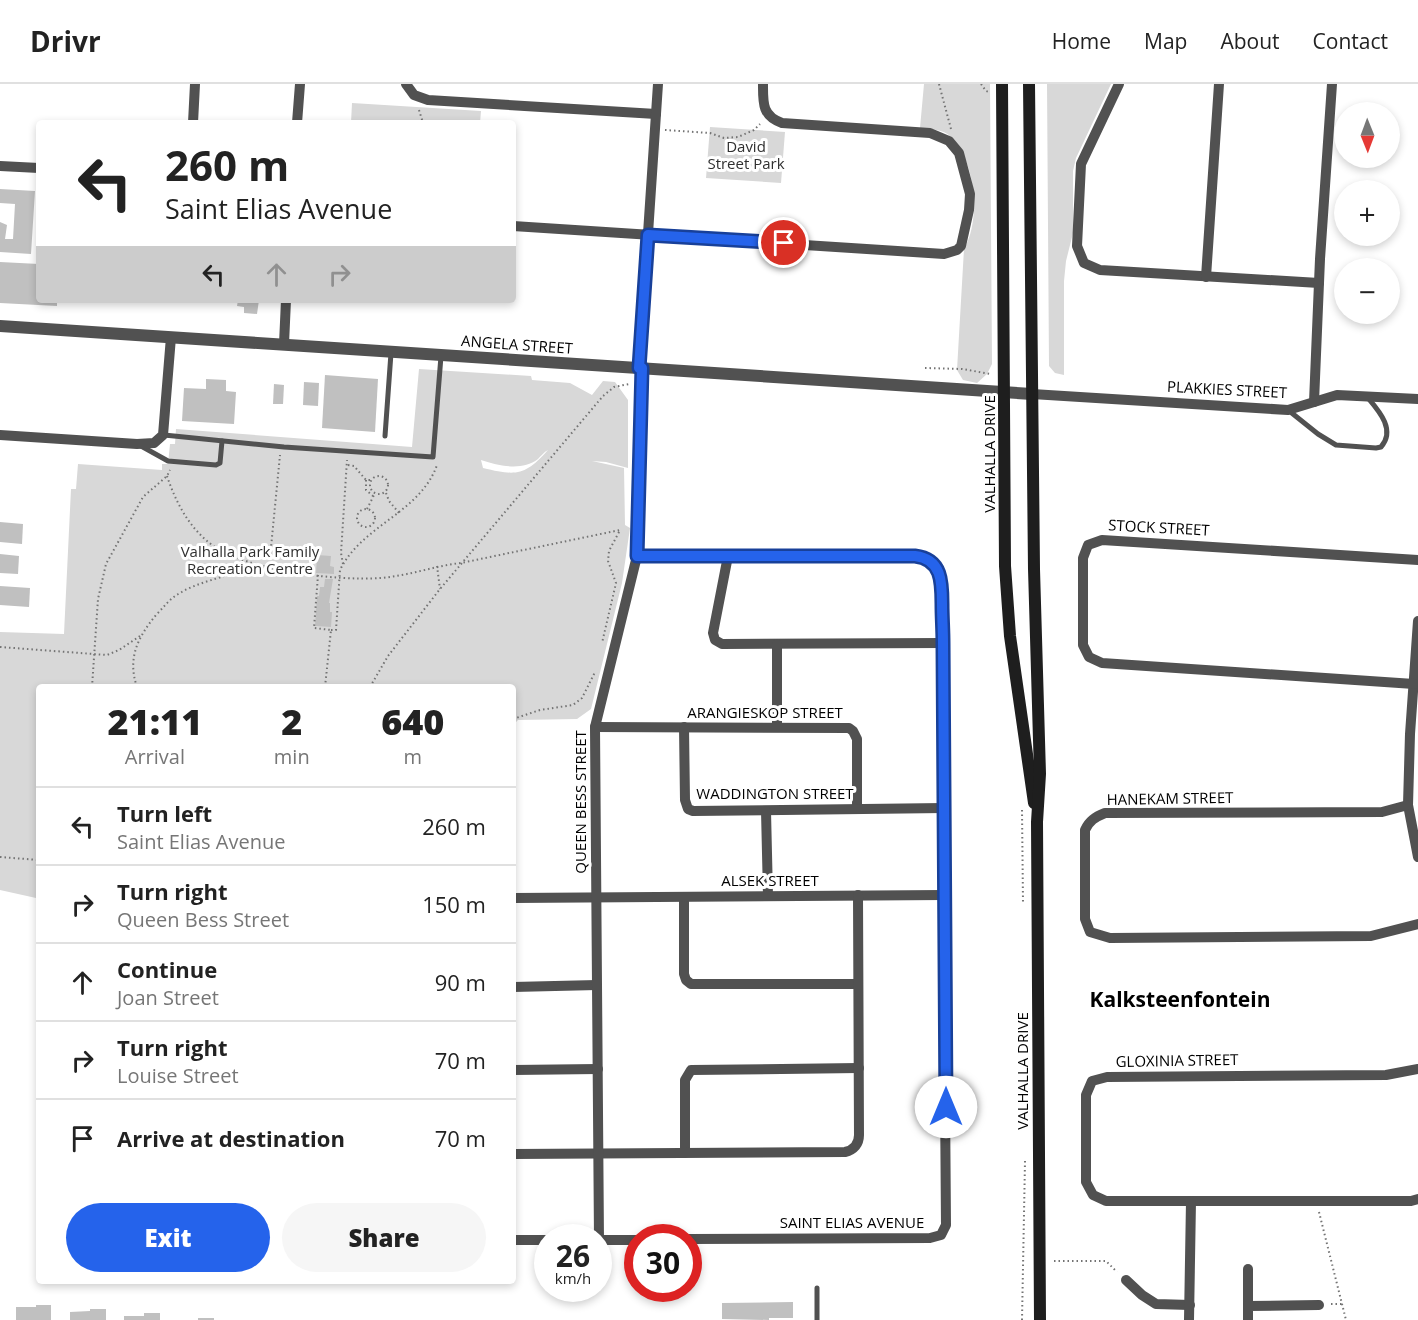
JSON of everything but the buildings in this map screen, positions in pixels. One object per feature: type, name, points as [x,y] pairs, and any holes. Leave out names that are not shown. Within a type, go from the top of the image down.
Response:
[{"type":"main road","name":"VALHALLA DRIVE","points":[[1002,84],[1005,566],[1009,622],[1037,822]]},
{"type":"main road","name":"VALHALLA DRIVE","points":[[1029,84],[1034,569],[1040,774],[1037,822],[1040,1320]]},
{"type":"street","points":[[193,120],[195,84]]},
{"type":"street","points":[[297,120],[300,84]]},
{"type":"street","name":"QUEEN BESS STREET","points":[[599,1224],[595,727],[637,556],[640,368],[658,84]]},
{"type":"street","points":[[516,225],[944,254],[957,250],[961,246],[967,225],[970,194],[959,153],[949,141],[930,133],[782,123],[769,116],[763,104],[763,84]]},
{"type":"street","points":[[1119,84],[1081,164],[1077,246],[1084,264],[1100,270],[1319,284]]},
{"type":"street","points":[[1206,277],[1219,84]]},
{"type":"street","points":[[1314,402],[1332,84]]},
{"type":"street","points":[[408,87],[421,99],[428,100],[656,114]]},
{"type":"street","points":[[0,166],[36,168]]},
{"type":"street","points":[[284,344],[286,303]]},
{"type":"street","name":"ANGELA STREET","points":[[0,326],[1032,394]]},
{"type":"street","points":[[0,435],[137,444],[154,443],[163,435],[171,337]]},
{"type":"street","name":"PLAKKIES STREET","points":[[1032,394],[1288,410],[1336,395],[1418,399]]},
{"type":"street","name":"STOCK STREET","points":[[1414,684],[1101,663],[1089,657],[1083,645],[1083,558],[1088,545],[1102,540],[1418,560]]},
{"type":"street","name":"SAINT ELIAS AVENUE","points":[[637,556],[915,556],[928,559],[938,568],[941,580],[946,1226],[941,1235],[930,1238],[702,1239]]},
{"type":"street","points":[[728,556],[714,637],[722,644],[943,643]]},
{"type":"street","points":[[1418,621],[1408,805],[1418,856]]},
{"type":"street","points":[[777,644],[777,727]]},
{"type":"street","name":"ARANGIESKOP STREET","points":[[595,727],[845,727],[853,731],[857,739],[857,809]]},
{"type":"street","name":"WADDINGTON STREET","points":[[684,727],[685,800],[688,809],[697,812],[944,808]]},
{"type":"street","name":"HANEKAM STREET","points":[[1408,805],[1382,812],[1105,813],[1087,824],[1085,830],[1085,920],[1090,932],[1110,938],[1371,936],[1418,924]]},
{"type":"street","points":[[766,811],[768,896]]},
{"type":"street","name":"ALSEK STREET","points":[[516,898],[945,895]]},
{"type":"street","points":[[516,1154],[845,1152],[856,1146],[859,1139],[858,896]]},
{"type":"street","points":[[684,897],[684,974],[686,980],[691,984],[858,984]]},
{"type":"street","points":[[516,987],[597,985]]},
{"type":"street","points":[[685,1153],[685,1080],[691,1070],[859,1068]]},
{"type":"street","points":[[516,1070],[598,1069]]},
{"type":"street","name":"GLOXINIA STREET","points":[[1418,1069],[1386,1075],[1107,1077],[1092,1081],[1086,1095],[1086,1182],[1093,1194],[1106,1201],[1411,1201],[1418,1199]]},
{"type":"street","points":[[1190,1320],[1191,1201]]},
{"type":"street","points":[[516,1240],[534,1240]]},
{"type":"street","points":[[1248,1269],[1248,1320]]},
{"type":"street","points":[[1125,1280],[1156,1304],[1190,1305]]},
{"type":"street","points":[[1248,1306],[1319,1305]]},
{"type":"lane","points":[[385,436],[391,351]]},
{"type":"lane","points":[[163,435],[284,447],[433,457],[441,355]]},
{"type":"lane","points":[[1288,410],[1336,445],[1381,447],[1387,437],[1385,422],[1367,397]]},
{"type":"lane","points":[[137,444],[171,461],[218,465],[222,441]]},
{"type":"lane","points":[[817,1288],[817,1320]]},
{"type":"path","points":[[939,84],[951,132],[949,141]]},
{"type":"path","points":[[981,84],[986,91],[992,93]]},
{"type":"path","points":[[655,129],[710,133],[724,138],[738,137],[754,130],[769,116]]},
{"type":"path","points":[[925,368],[962,369],[991,374]]},
{"type":"path","points":[[372,684],[388,656],[440,589],[603,396],[614,387],[629,384]]},
{"type":"path","points":[[269,568],[280,454],[284,447]]},
{"type":"path","points":[[343,564],[341,553],[348,451]]},
{"type":"path","points":[[318,575],[314,628],[336,630],[340,570],[343,564],[369,535],[414,502],[438,465],[433,457]]},
{"type":"path","points":[[92,684],[98,600],[106,564],[143,497],[171,470],[171,461]]},
{"type":"path","points":[[347,465],[354,466],[366,480],[366,490],[373,496]]},
{"type":"path","points":[[366,480],[381,475],[386,477],[389,487],[386,492],[389,501],[399,513]]},
{"type":"path","points":[[167,476],[182,512],[200,534],[216,548],[264,567],[318,575],[379,578],[398,576],[437,566],[620,530],[609,551],[608,561],[616,583],[600,650]]},
{"type":"path","points":[[371,480],[370,485],[376,493]]},
{"type":"path","points":[[368,527],[358,524],[356,518],[362,510],[367,509],[376,493],[386,492]]},
{"type":"path","points":[[367,509],[375,515],[372,525],[368,527]]},
{"type":"path","points":[[368,527],[369,535]]},
{"type":"path","points":[[437,566],[440,589]]},
{"type":"path","points":[[0,647],[107,654],[119,650],[140,636],[168,601],[181,592],[226,575],[251,573],[264,567]]},
{"type":"path","points":[[325,684],[331,630]]},
{"type":"path","points":[[136,684],[133,658],[140,636]]},
{"type":"path","points":[[516,718],[540,710],[573,705],[582,698],[595,673]]},
{"type":"path","points":[[1022,805],[1023,908]]},
{"type":"path","points":[[0,857],[36,860]]},
{"type":"path","points":[[1022,1320],[1025,1157]]},
{"type":"path","points":[[1316,1201],[1346,1320]]},
{"type":"path","points":[[1054,1261],[1106,1261],[1125,1280]]},
{"type":"green space","points":[[924,84],[990,84],[992,364],[987,374],[977,383],[963,380],[957,370],[964,249],[973,223],[971,176],[959,148],[948,134],[920,128]]},
{"type":"green space","points":[[1047,84],[1111,84],[1076,158],[1073,171],[1073,233],[1064,281],[1064,375],[1055,373],[1049,366]]},
{"type":"green space","points":[[352,103],[481,111],[480,120],[351,120]]},
{"type":"green space","name":"David Street Park","points":[[710,127],[785,132],[781,183],[706,178]]},
{"type":"green space","name":"Valhalla Park Family Recreation Centre","points":[[419,369],[531,376],[532,380],[570,383],[592,395],[603,381],[615,382],[628,400],[628,468],[592,461],[624,468],[625,525],[630,528],[622,583],[591,709],[577,719],[518,720],[516,722],[516,684],[36,684],[36,898],[0,890],[0,632],[64,634],[71,489],[76,489],[78,464],[162,470],[162,464],[168,464],[170,444],[175,444],[176,429],[412,447]],"holes":[[[548,450],[533,465],[512,473],[483,468],[481,460],[509,466],[524,465],[538,459]]]},
{"type":"district","name":"Kalksteenfontein","points":[[1180,1000]]},
{"type":"route","points":[[784,243],[648,235],[639,368],[642,368],[637,556],[922,556],[938,568],[941,580],[943,643],[946,1107]]}]
